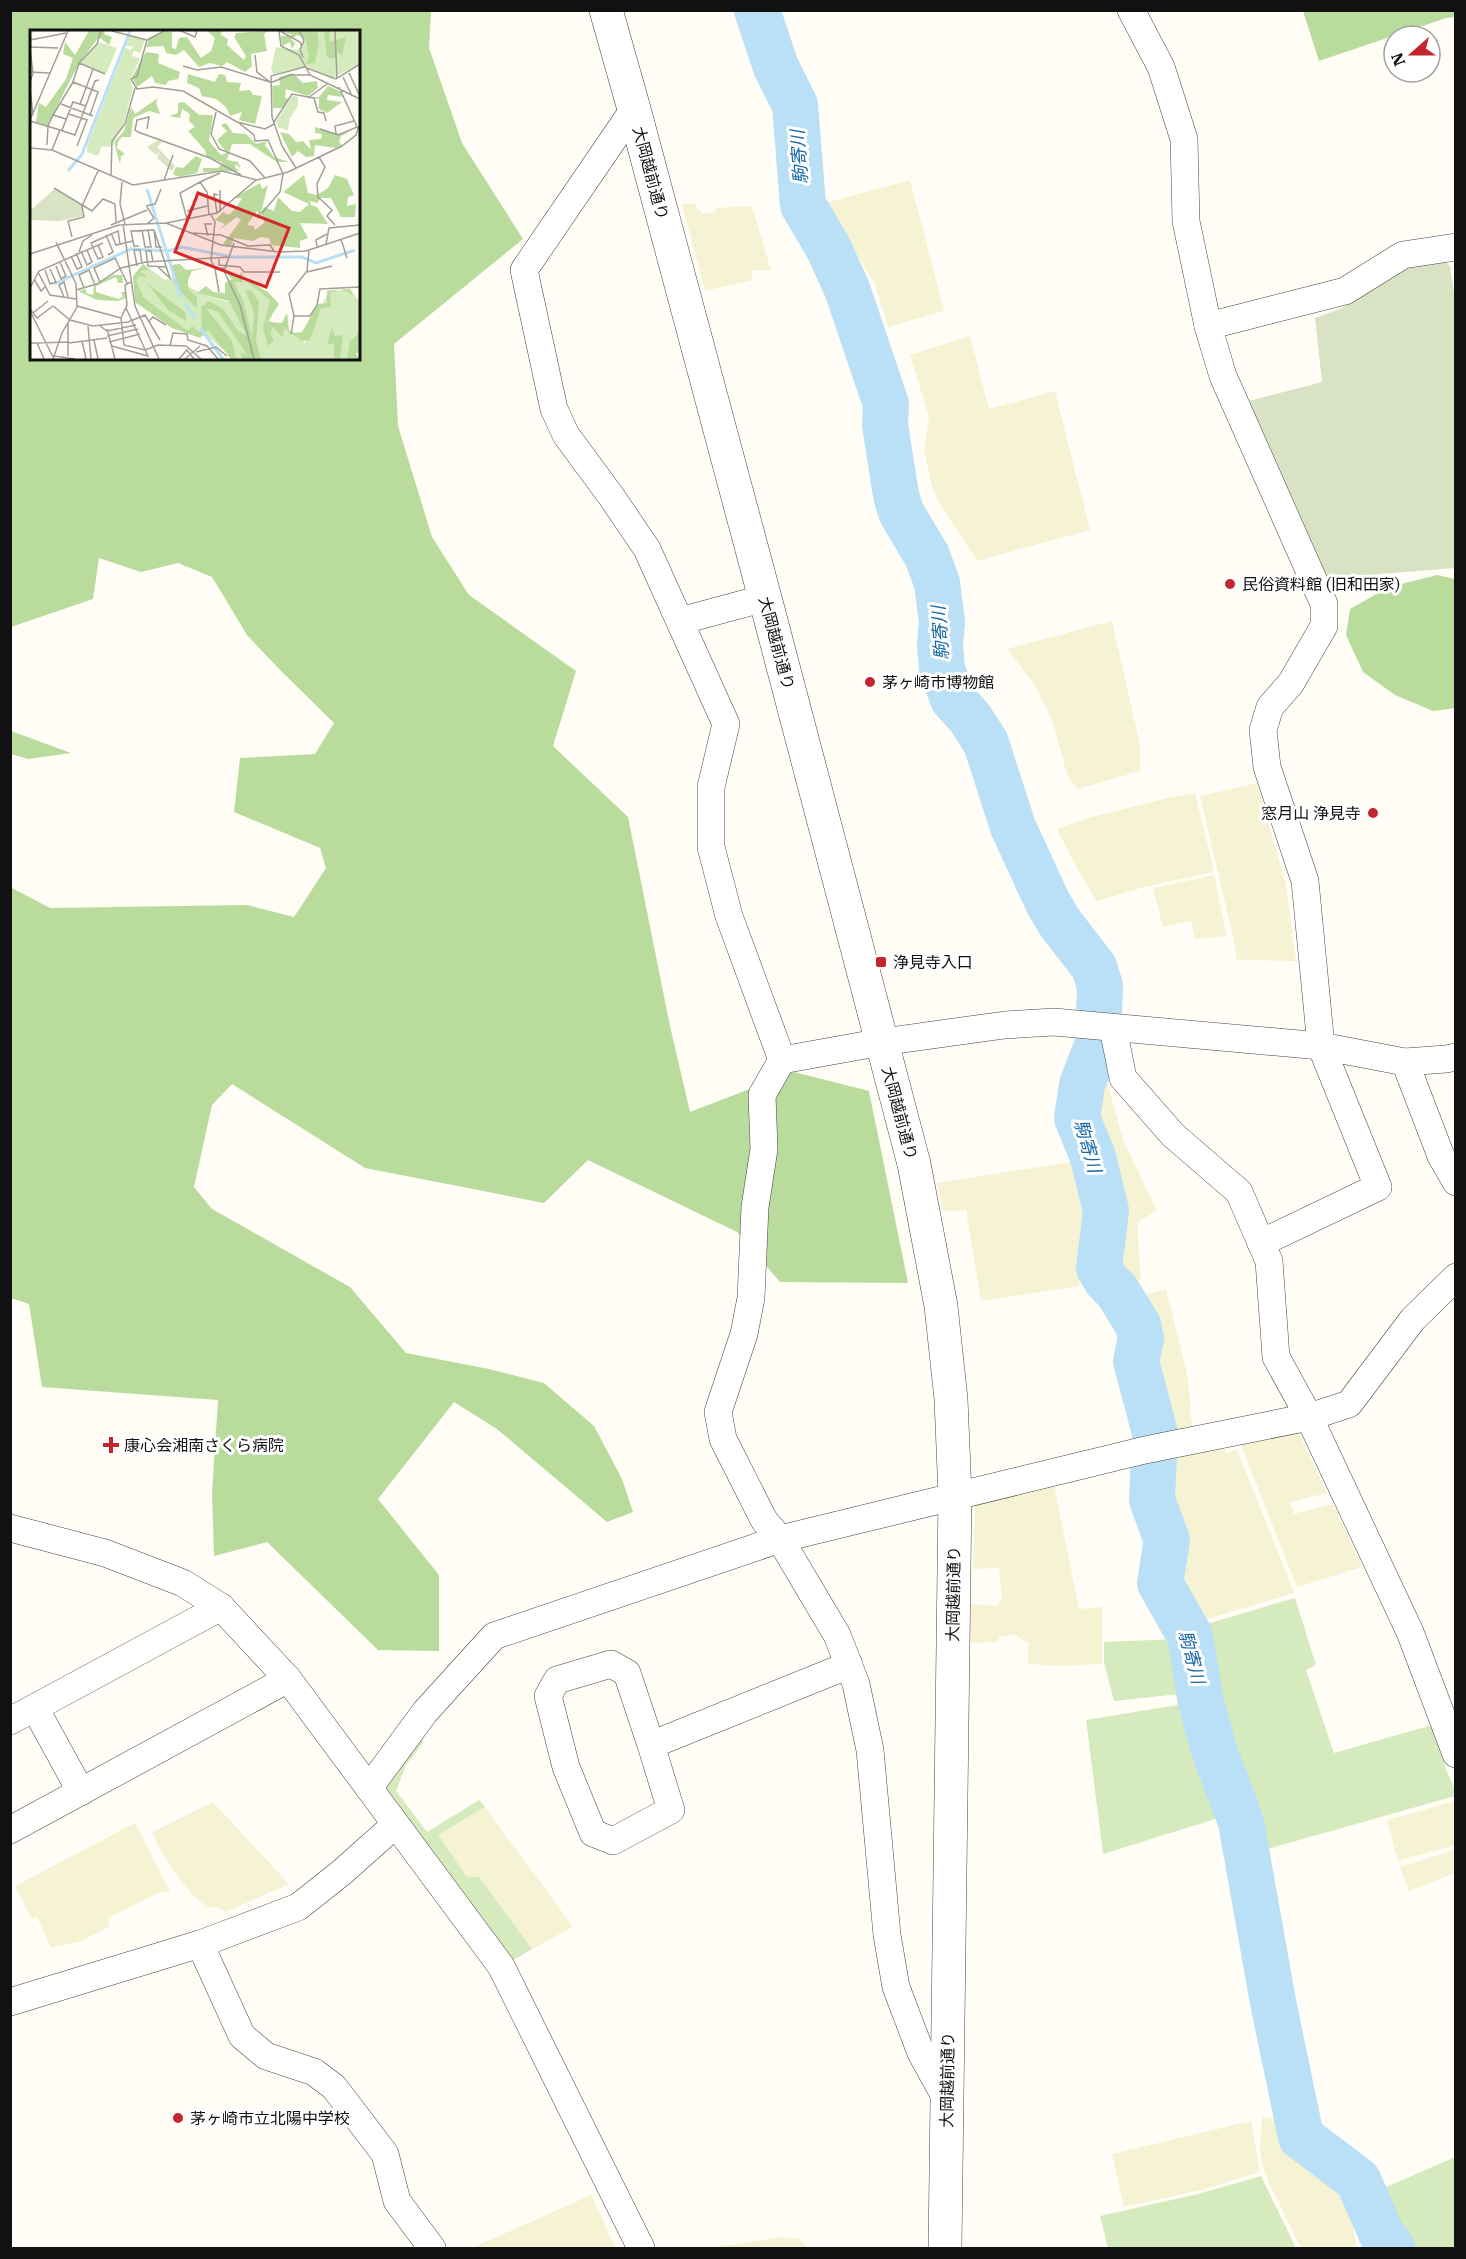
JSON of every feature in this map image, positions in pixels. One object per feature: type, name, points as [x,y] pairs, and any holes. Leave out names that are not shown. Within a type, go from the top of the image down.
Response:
[{"type":"street","name":"大岡越前通り","points":[[606,10],[765,598],[914,1164],[942,1306],[951,1399],[955,1495],[945,2248]]},
{"type":"street","points":[[1131,10],[1161,67],[1184,139],[1186,220],[1208,326],[1223,376],[1324,604],[1324,626],[1291,683],[1270,708],[1263,730],[1267,767],[1305,881],[1321,1046],[1378,1187],[1261,1243]]},
{"type":"street","points":[[634,109],[524,270],[554,409],[566,435],[647,549],[726,724],[711,787],[711,847],[729,916],[782,1060],[762,1095],[764,1149],[755,1207],[751,1298],[744,1334],[718,1410],[723,1439],[764,1520],[780,1539],[837,1635],[856,1684],[870,1750],[887,1935],[896,1987],[921,2053],[947,2100]]},
{"type":"street","points":[[1208,326],[1345,291],[1403,255],[1455,247]]},
{"type":"street","points":[[680,621],[765,598]]},
{"type":"street","points":[[782,1060],[882,1042],[1005,1025],[1054,1022],[1321,1046],[1405,1062],[1455,1057]]},
{"type":"street","points":[[1104,1027],[1123,1078],[1173,1135],[1239,1192],[1269,1261],[1276,1357],[1309,1417],[1410,1632],[1455,1754]]},
{"type":"street","points":[[1405,1062],[1441,1156],[1455,1182]]},
{"type":"street","points":[[369,1788],[425,1712],[494,1636],[780,1539],[1156,1447],[1309,1417],[1349,1404],[1413,1319],[1455,1277]]},
{"type":"street","points":[[10,1528],[116,1557],[183,1583],[221,1607],[288,1679],[501,1966],[641,2248]]},
{"type":"street","points":[[10,1721],[221,1607]]},
{"type":"street","points":[[611,1664],[627,1673],[651,1745],[671,1810],[613,1841],[593,1833],[566,1767],[548,1696],[557,1680],[611,1664]]},
{"type":"street","points":[[651,1745],[849,1665]]},
{"type":"street","points":[[10,1830],[288,1679]]},
{"type":"street","points":[[35,1708],[81,1792]]},
{"type":"street","points":[[10,2002],[200,1944],[298,1907],[341,1874],[395,1826]]},
{"type":"street","points":[[200,1944],[242,2036],[266,2056],[314,2072],[334,2087],[385,2154],[397,2201],[432,2248]]},
{"type":"shaded area","points":[[910,180],[944,311],[888,327],[875,284],[825,203]]},
{"type":"shaded area","points":[[694,203],[703,214],[716,212],[715,208],[752,206],[771,270],[751,270],[753,280],[705,291],[682,204]]},
{"type":"shaded area","points":[[970,336],[989,409],[1055,391],[1090,530],[977,561],[940,504],[932,486],[924,450],[929,417],[910,355]]},
{"type":"shaded area","points":[[1112,621],[1140,745],[1140,771],[1078,789],[1068,778],[1052,719],[1034,684],[1007,649]]},
{"type":"shaded area","points":[[1257,783],[1286,885],[1296,961],[1237,960],[1200,796]]},
{"type":"shaded area","points":[[1195,793],[1214,872],[1144,887],[1097,901],[1057,829],[1088,818]]},
{"type":"shaded area","points":[[1214,875],[1227,936],[1195,939],[1191,921],[1163,927],[1153,888]]},
{"type":"shaded area","points":[[1106,1077],[1123,1140],[1157,1210],[1137,1223],[1141,1280],[1127,1284],[1112,1264],[1110,1246],[1117,1221],[1100,1149],[1087,1120],[1093,1082]]},
{"type":"shaded area","points":[[1071,1162],[1079,1180],[1087,1222],[1079,1286],[981,1301],[966,1210],[943,1211],[937,1183]]},
{"type":"shaded area","points":[[1166,1289],[1187,1374],[1191,1409],[1189,1411],[1193,1427],[1167,1431],[1153,1385],[1146,1295]]},
{"type":"shaded area","points":[[1297,1429],[1327,1493],[1290,1502],[1294,1514],[1333,1504],[1362,1567],[1297,1587],[1240,1443]]},
{"type":"shaded area","points":[[1221,1441],[1226,1453],[1237,1450],[1294,1593],[1200,1621],[1174,1576],[1181,1541],[1162,1491],[1169,1454]]},
{"type":"shaded area","points":[[1054,1484],[1079,1609],[1102,1607],[1102,1664],[1059,1666],[1028,1664],[1028,1643],[1015,1634],[999,1637],[998,1642],[969,1643],[970,1604],[998,1606],[1002,1596],[999,1568],[973,1569],[975,1502]]},
{"type":"shaded area","points":[[1455,1801],[1455,1845],[1398,1861],[1387,1820]]},
{"type":"shaded area","points":[[213,1802],[289,1884],[226,1912],[216,1907],[207,1908],[191,1893],[175,1873],[156,1842],[153,1832]]},
{"type":"shaded area","points":[[485,1807],[573,1927],[532,1949],[479,1877],[467,1878],[437,1835]]},
{"type":"shaded area","points":[[135,1823],[170,1891],[160,1892],[108,1918],[110,1926],[81,1941],[51,1948],[37,1917],[32,1919],[15,1886]]},
{"type":"shaded area","points":[[1455,1850],[1455,1873],[1409,1891],[1400,1867]]},
{"type":"shaded area","points":[[1262,2117],[1280,2119],[1285,2149],[1333,2186],[1343,2200],[1352,2220],[1356,2245],[1347,2248],[1301,2248],[1262,2164],[1260,2147]]},
{"type":"shaded area","points":[[1251,2121],[1260,2172],[1201,2190],[1124,2207],[1112,2154]]},
{"type":"shaded area","points":[[591,2195],[616,2248],[472,2248]]},
{"type":"shaded area","points":[[783,2237],[799,2239],[808,2248],[707,2248]]},
{"type":"green space","points":[[1455,10],[1455,17],[1428,24],[1382,24],[1382,40],[1319,61],[1303,11]]},
{"type":"green space","points":[[11,11],[431,11],[429,48],[462,143],[523,239],[394,344],[398,426],[432,537],[469,595],[576,671],[553,746],[628,817],[670,1026],[690,1112],[794,1072],[869,1091],[908,1283],[780,1282],[737,1232],[588,1160],[544,1203],[365,1168],[232,1084],[212,1105],[194,1187],[212,1209],[350,1287],[406,1353],[489,1369],[544,1383],[594,1426],[622,1479],[633,1512],[607,1522],[497,1429],[454,1402],[378,1499],[439,1575],[439,1651],[378,1650],[267,1542],[214,1556],[212,1494],[218,1400],[42,1387],[29,1304],[11,1298],[10,887],[50,908],[247,905],[294,917],[326,868],[320,848],[234,812],[240,758],[315,754],[334,723],[247,635],[212,577],[178,563],[141,572],[99,558],[93,599],[11,627]]},
{"type":"green space","points":[[1442,259],[1450,266],[1456,307],[1455,568],[1380,574],[1359,578],[1333,591],[1245,402],[1322,382],[1315,318],[1342,308],[1409,265]]},
{"type":"green space","points":[[1437,575],[1455,579],[1456,708],[1433,711],[1395,695],[1363,672],[1346,635],[1350,609],[1389,587]]},
{"type":"green space","points":[[11,731],[71,753],[28,759],[11,754]]},
{"type":"green space","points":[[1295,1598],[1316,1665],[1306,1670],[1334,1753],[1432,1725],[1455,1789],[1455,1796],[1264,1850],[1256,1818],[1226,1746],[1214,1703],[1200,1626]]},
{"type":"green space","points":[[1179,1639],[1189,1693],[1114,1701],[1104,1662],[1104,1642]]},
{"type":"green space","points":[[1189,1703],[1208,1782],[1225,1816],[1103,1854],[1086,1720]]},
{"type":"green space","points":[[420,1735],[423,1743],[406,1765],[396,1791],[427,1832],[479,1800],[485,1807],[438,1835],[467,1877],[479,1877],[532,1949],[510,1962],[383,1787]]},
{"type":"green space","points":[[1455,2157],[1455,2248],[1405,2248],[1391,2229],[1375,2192]]},
{"type":"green space","points":[[1261,2176],[1296,2248],[1108,2248],[1100,2216],[1198,2194]]},
{"type":"waterway","name":"駒寄川","points":[[757,10],[776,67],[795,105],[803,205],[829,249],[847,289],[886,404],[885,425],[896,495],[901,512],[927,556],[937,583],[942,622],[940,645],[942,669],[953,699],[970,718],[986,743],[1013,827],[1048,903],[1060,923],[1094,967],[1100,986],[1098,1043],[1082,1085],[1077,1118],[1093,1157],[1106,1211],[1099,1268],[1106,1280],[1117,1291],[1138,1325],[1141,1339],[1136,1361],[1155,1433],[1152,1500],[1167,1540],[1160,1583],[1190,1636],[1201,1703],[1215,1753],[1241,1822],[1273,2002],[1301,2137],[1358,2180],[1382,2235],[1392,2248]]},
{"type":"place","name":"民俗資料館 (旧和田家)","points":[[1230,584]]},
{"type":"place","name":"茅ヶ崎市博物館","points":[[870,682]]},
{"type":"place","name":"窓月山 浄見寺","points":[[1373,813]]},
{"type":"place","name":"浄見寺入口","points":[[881,962]]},
{"type":"place","name":"康心会湘南さくら病院","points":[[111,1445]]},
{"type":"place","name":"茅ヶ崎市立北陽中学校","points":[[178,2118]]}]
